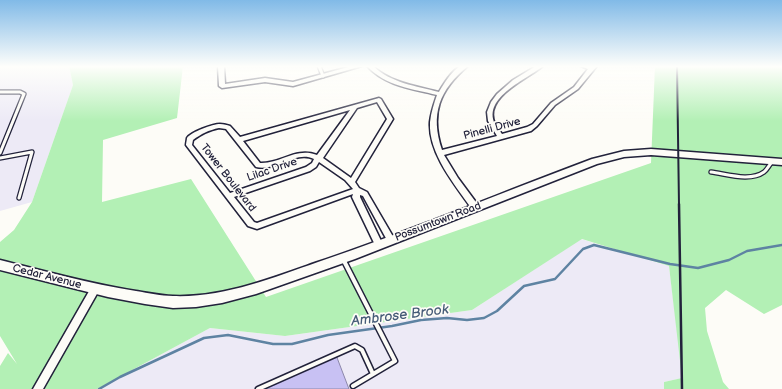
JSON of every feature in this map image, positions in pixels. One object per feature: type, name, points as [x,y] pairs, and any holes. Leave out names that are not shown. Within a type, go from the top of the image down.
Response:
[{"type":"main road","name":"Possumtown Road","points":[[95,288],[173,302],[196,301],[222,297],[256,289],[343,259],[595,160],[624,154],[668,152],[777,162]]},
{"type":"main road","name":"Cedar Avenue","points":[[0,265],[95,288]]},
{"type":"street","points":[[222,84],[222,86],[235,84]]},
{"type":"street","points":[[405,84],[441,94]]},
{"type":"street","points":[[447,84],[437,101],[432,126],[437,146],[453,176],[475,207]]},
{"type":"street","points":[[501,137],[491,121],[491,110],[502,90],[511,84]]},
{"type":"street","name":"Pinelli Drive","points":[[441,153],[529,129],[535,125],[553,104],[579,84]]},
{"type":"street","points":[[238,140],[379,100],[390,120],[352,181],[356,190],[356,197],[379,245]]},
{"type":"street","name":"Lilac Drive","points":[[228,196],[308,169],[314,165],[355,106]]},
{"type":"street","name":"Tower Boulevard","points":[[352,181],[318,159],[307,154],[296,156],[275,164],[263,166],[258,165],[228,127],[219,126],[204,130],[190,140],[189,145],[228,196],[251,224],[256,226],[356,190]]},
{"type":"street","points":[[356,190],[365,194],[391,240]]},
{"type":"street","points":[[38,389],[95,288]]},
{"type":"lane","points":[[0,92],[20,92],[24,94],[0,152]]},
{"type":"lane","points":[[0,158],[32,152],[19,198]]},
{"type":"lane","points":[[711,172],[741,176],[757,174],[765,171],[777,162]]},
{"type":"lane","points":[[343,259],[394,361],[353,386]]},
{"type":"lane","points":[[258,389],[355,346],[362,350],[373,374]]},
{"type":"shaded area","points":[[0,84],[73,84],[32,202],[0,211]]},
{"type":"shaded area","points":[[581,239],[669,266],[683,378],[664,382],[664,389],[97,389],[210,328],[285,336],[472,310]]},
{"type":"green space","points":[[181,84],[177,118],[103,140],[102,202],[191,179],[266,297],[651,163],[654,84],[782,84],[782,305],[764,314],[726,290],[705,308],[707,331],[723,382],[729,389],[664,389],[664,382],[682,378],[669,266],[582,239],[472,310],[285,336],[210,328],[97,389],[0,389],[0,366],[8,353],[17,364],[0,336],[0,242],[14,230],[32,202],[73,85]]},
{"type":"building","points":[[336,355],[349,389],[264,389]]},
{"type":"waterway","name":"Ambrose Brook","points":[[99,389],[120,377],[204,338],[228,335],[273,344],[292,344],[328,335],[392,326],[421,320],[447,318],[467,320],[484,318],[497,311],[524,286],[555,279],[583,249],[594,245],[670,264],[698,268],[729,260],[747,251],[782,245]]},
{"type":"railway","points":[[677,84],[679,205]]},
{"type":"railway","points":[[679,204],[682,389]]}]
